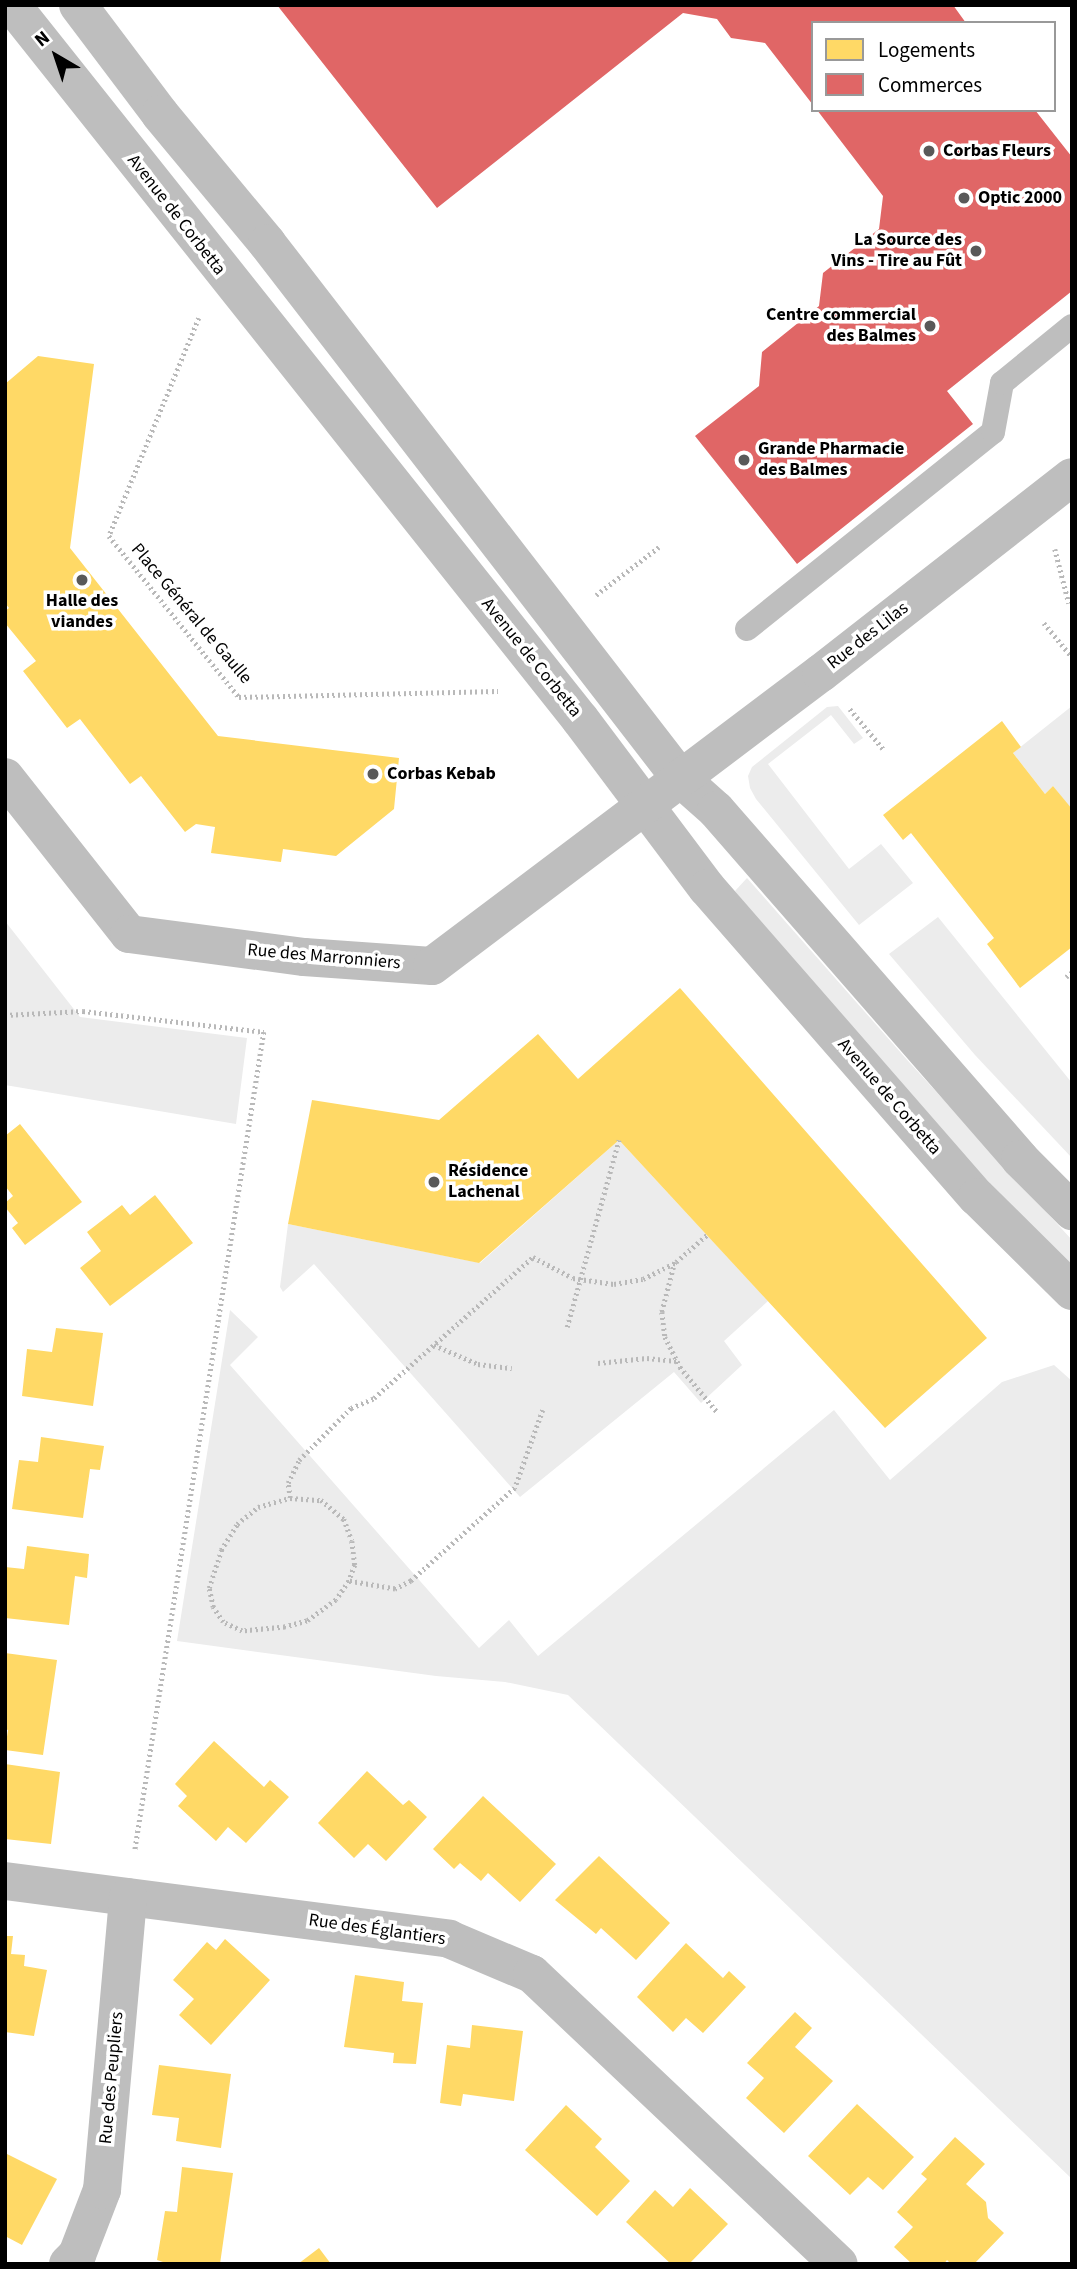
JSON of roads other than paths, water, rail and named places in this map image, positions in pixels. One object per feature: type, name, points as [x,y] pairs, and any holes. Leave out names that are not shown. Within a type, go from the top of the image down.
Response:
[{"type":"street","name":"Avenue de Corbetta","points":[[12,5],[662,792],[716,810],[1020,1159],[1072,1211]]},
{"type":"street","name":"Avenue de Corbetta","points":[[78,5],[160,114],[267,243],[662,792],[707,888],[968,1187],[1072,1291]]},
{"type":"street","name":"Rue des Lilas","points":[[662,792],[796,692],[1072,477]]},
{"type":"street","name":"Rue des Marronniers","points":[[5,777],[128,934],[304,957],[432,967],[662,792]]},
{"type":"street","name":"Rue des Églantiers","points":[[5,1881],[449,1939],[532,1974],[839,2264]]},
{"type":"street","name":"Rue des Peupliers","points":[[77,2261],[102,2190],[128,1897]]},
{"type":"lane","points":[[747,629],[993,432],[1002,383],[1072,327]]},
{"type":"place","name":"Corbas Fleurs","points":[[929,151]]},
{"type":"place","name":"Optic 2000","points":[[964,198]]},
{"type":"place","name":"La Source des Vins - Tire au Fût","points":[[976,251]]},
{"type":"place","name":"Centre commercial des Balmes","points":[[930,326]]},
{"type":"place","name":"Grande Pharmacie des Balmes","points":[[744,460]]},
{"type":"place","name":"Halle des viandes","points":[[82,580]]},
{"type":"place","name":"Corbas Kebab","points":[[373,774]]},
{"type":"place","name":"Résidence Lachenal","points":[[434,1182]]}]
